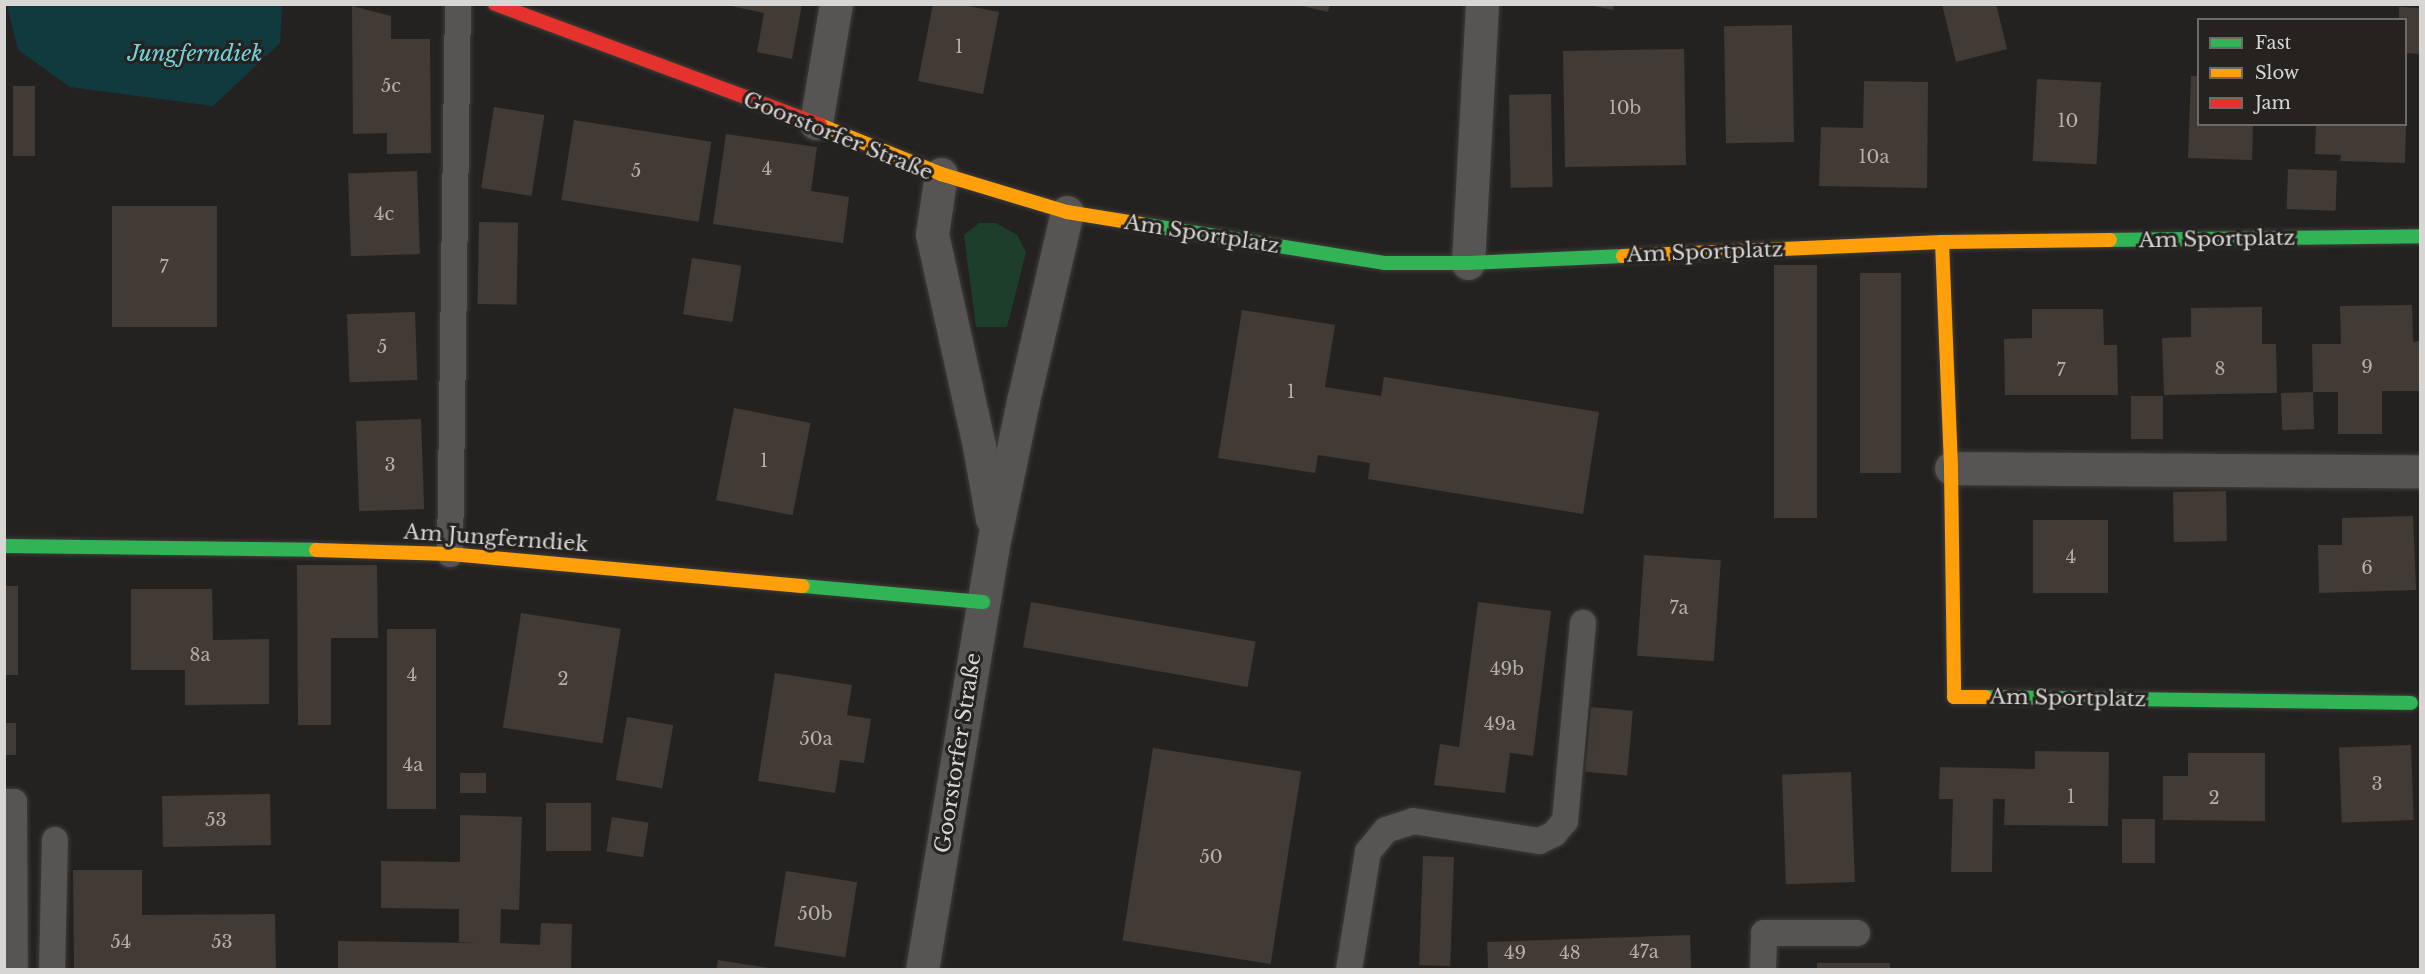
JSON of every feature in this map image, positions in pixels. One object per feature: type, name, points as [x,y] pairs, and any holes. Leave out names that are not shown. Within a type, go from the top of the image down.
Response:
[{"type":"street","name":"Goorstorfer Straße","points":[[495,4],[523,10],[816,123],[941,174],[932,234],[979,446],[995,536]]},
{"type":"street","points":[[816,123],[836,4]]},
{"type":"street","points":[[1468,263],[1482,4]]},
{"type":"street","name":"Am Sportplatz","points":[[941,174],[1067,212],[1384,263],[1468,263],[1942,242],[2421,236]]},
{"type":"street","name":"Goorstorfer Straße","points":[[922,969],[995,536],[1023,401],[1067,212]]},
{"type":"street","name":"Am Sportplatz","points":[[1942,242],[1951,468],[1954,697],[2411,703]]},
{"type":"street","points":[[1951,468],[2421,471]]},
{"type":"street","name":"Am Jungferndiek","points":[[4,546],[229,547],[450,554],[983,602]]},
{"type":"lane","points":[[450,554],[458,4]]},
{"type":"lane","points":[[1349,969],[1368,852],[1386,830],[1413,821],[1539,841],[1554,834],[1565,821],[1583,623]]},
{"type":"lane","points":[[4,802],[14,802],[15,969]]},
{"type":"lane","points":[[52,969],[55,840]]},
{"type":"lane","points":[[1763,969],[1764,933],[1857,933]]},
{"type":"green space","points":[[979,223],[996,223],[1017,235],[1026,252],[1007,327],[976,327],[964,235]]},
{"type":"water","name":"Jungferndiek","points":[[7,5],[282,5],[280,43],[213,106],[70,87],[18,50]]},
{"type":"building","points":[[722,4],[802,4],[792,59],[757,52],[764,13]]},
{"type":"building","points":[[933,4],[958,4],[999,12],[983,94],[918,81]]},
{"type":"building","points":[[1294,4],[1330,4],[1328,12]]},
{"type":"building","points":[[1585,4],[1614,4],[1613,10]]},
{"type":"building","points":[[1942,4],[1996,4],[2007,49],[1956,62]]},
{"type":"building","points":[[352,6],[391,16],[391,39],[430,39],[431,153],[387,154],[387,133],[353,134]]},
{"type":"building","points":[[2399,7],[2420,8],[2420,54],[2407,53],[2407,18],[2399,18]]},
{"type":"building","points":[[1792,25],[1794,142],[1726,143],[1724,26]]},
{"type":"building","points":[[1684,49],[1686,165],[1565,167],[1563,51]]},
{"type":"building","points":[[2191,76],[2197,76],[2197,126],[2253,126],[2252,160],[2188,158]]},
{"type":"building","points":[[2037,79],[2101,82],[2097,164],[2033,161]]},
{"type":"building","points":[[1864,81],[1928,82],[1927,188],[1819,186],[1821,127],[1863,128]]},
{"type":"building","points":[[13,86],[35,86],[35,156],[13,156]]},
{"type":"building","points":[[1551,94],[1553,187],[1511,188],[1509,95]]},
{"type":"building","points":[[494,107],[544,115],[532,196],[481,188]]},
{"type":"building","points":[[574,120],[711,142],[699,222],[561,200]]},
{"type":"building","points":[[2316,126],[2406,126],[2405,163],[2340,161],[2341,155],[2315,154]]},
{"type":"building","points":[[726,134],[817,147],[811,191],[849,197],[843,243],[713,224]]},
{"type":"building","points":[[2288,169],[2337,171],[2336,211],[2287,209]]},
{"type":"building","points":[[417,171],[420,254],[351,256],[348,173]]},
{"type":"building","points":[[112,206],[217,206],[217,327],[112,327]]},
{"type":"building","points":[[479,222],[518,223],[517,305],[478,304]]},
{"type":"building","points":[[692,258],[741,266],[732,322],[683,314]]},
{"type":"building","points":[[1774,265],[1817,265],[1817,518],[1774,518]]},
{"type":"building","points":[[1860,273],[1901,273],[1901,473],[1860,473]]},
{"type":"building","points":[[2412,305],[2413,342],[2420,341],[2420,391],[2382,391],[2382,434],[2338,434],[2338,392],[2313,392],[2312,344],[2341,344],[2340,306]]},
{"type":"building","points":[[2262,307],[2262,344],[2276,344],[2277,393],[2164,395],[2162,338],[2191,337],[2191,308]]},
{"type":"building","points":[[2032,309],[2103,309],[2104,345],[2117,345],[2118,395],[2005,395],[2004,339],[2032,338]]},
{"type":"building","points":[[1242,310],[1335,325],[1325,387],[1381,396],[1384,377],[1599,412],[1583,514],[1368,479],[1370,463],[1318,455],[1315,473],[1218,458]]},
{"type":"building","points":[[415,312],[417,380],[349,382],[347,314]]},
{"type":"building","points":[[2313,392],[2314,429],[2282,430],[2281,393]]},
{"type":"building","points":[[2131,396],[2163,396],[2163,439],[2131,439]]},
{"type":"building","points":[[734,408],[811,423],[793,515],[716,500]]},
{"type":"building","points":[[421,419],[424,509],[359,511],[356,421]]},
{"type":"building","points":[[2226,491],[2227,541],[2174,542],[2173,492]]},
{"type":"building","points":[[2413,516],[2416,590],[2319,593],[2318,545],[2342,545],[2342,518]]},
{"type":"building","points":[[2033,520],[2108,520],[2108,593],[2033,593]]},
{"type":"building","points":[[1644,555],[1721,560],[1714,661],[1637,656]]},
{"type":"building","points":[[297,565],[377,565],[378,638],[331,638],[331,725],[298,725]]},
{"type":"building","points":[[4,586],[18,586],[18,675],[4,675]]},
{"type":"building","points":[[131,589],[212,589],[213,640],[269,639],[269,704],[185,705],[185,670],[131,670]]},
{"type":"building","points":[[1031,602],[1256,642],[1248,687],[1023,647]]},
{"type":"building","points":[[1478,602],[1551,611],[1533,756],[1510,753],[1505,793],[1434,785],[1440,744],[1459,747]]},
{"type":"building","points":[[521,613],[621,629],[603,743],[503,728]]},
{"type":"building","points":[[387,629],[436,629],[436,809],[387,809]]},
{"type":"building","points":[[775,673],[852,685],[847,715],[871,719],[864,763],[840,760],[835,793],[758,781]]},
{"type":"building","points":[[1591,707],[1633,711],[1627,775],[1585,772]]},
{"type":"building","points":[[627,717],[673,725],[662,788],[616,780]]},
{"type":"building","points":[[4,723],[16,723],[16,755],[4,755]]},
{"type":"building","points":[[2411,745],[2414,820],[2342,822],[2339,748]]},
{"type":"building","points":[[1153,748],[1301,771],[1271,964],[1122,941]]},
{"type":"building","points":[[2035,751],[2109,752],[2108,826],[2004,825],[2005,799],[1993,799],[1992,872],[1951,872],[1953,799],[1939,799],[1940,767],[2035,769]]},
{"type":"building","points":[[2188,753],[2265,753],[2265,821],[2163,820],[2163,776],[2188,776]]},
{"type":"building","points":[[1851,772],[1855,882],[1786,884],[1782,774]]},
{"type":"building","points":[[460,773],[486,773],[486,793],[460,793]]},
{"type":"building","points":[[270,794],[271,845],[163,847],[162,796]]},
{"type":"building","points":[[546,803],[591,803],[591,851],[546,851]]},
{"type":"building","points":[[460,815],[522,817],[519,910],[501,909],[500,943],[540,945],[541,923],[572,924],[571,970],[338,970],[338,941],[477,943],[459,942],[459,909],[381,908],[381,861],[460,862]]},
{"type":"building","points":[[612,817],[649,823],[643,857],[607,852]]},
{"type":"building","points":[[2122,819],[2155,819],[2155,863],[2122,863]]},
{"type":"building","points":[[1423,856],[1454,857],[1450,966],[1419,965]]},
{"type":"building","points":[[73,870],[142,870],[142,915],[275,914],[276,970],[74,970]]},
{"type":"building","points":[[786,871],[857,882],[845,957],[774,946]]},
{"type":"building","points":[[1690,935],[1691,970],[1488,970],[1487,942]]},
{"type":"building","points":[[718,960],[769,968],[769,970],[716,970]]},
{"type":"building","points":[[1817,963],[1890,963],[1890,970],[1817,970]]},
{"type":"traffic: fast","points":[[1141,224],[1384,263],[1468,263],[1623,256]]},
{"type":"traffic: fast","points":[[2110,240],[2420,236]]},
{"type":"traffic: fast","points":[[4,546],[316,550]]},
{"type":"traffic: fast","points":[[803,586],[983,602]]},
{"type":"traffic: fast","points":[[1985,697],[2411,703]]},
{"type":"traffic: slow","points":[[820,125],[941,174],[1067,212],[1141,224]]},
{"type":"traffic: slow","points":[[1623,256],[1942,242],[2110,240]]},
{"type":"traffic: slow","points":[[1942,242],[1951,468],[1954,697],[1985,697]]},
{"type":"traffic: slow","points":[[316,550],[450,554],[803,586]]},
{"type":"traffic: jam","points":[[495,4],[820,125]]}]
